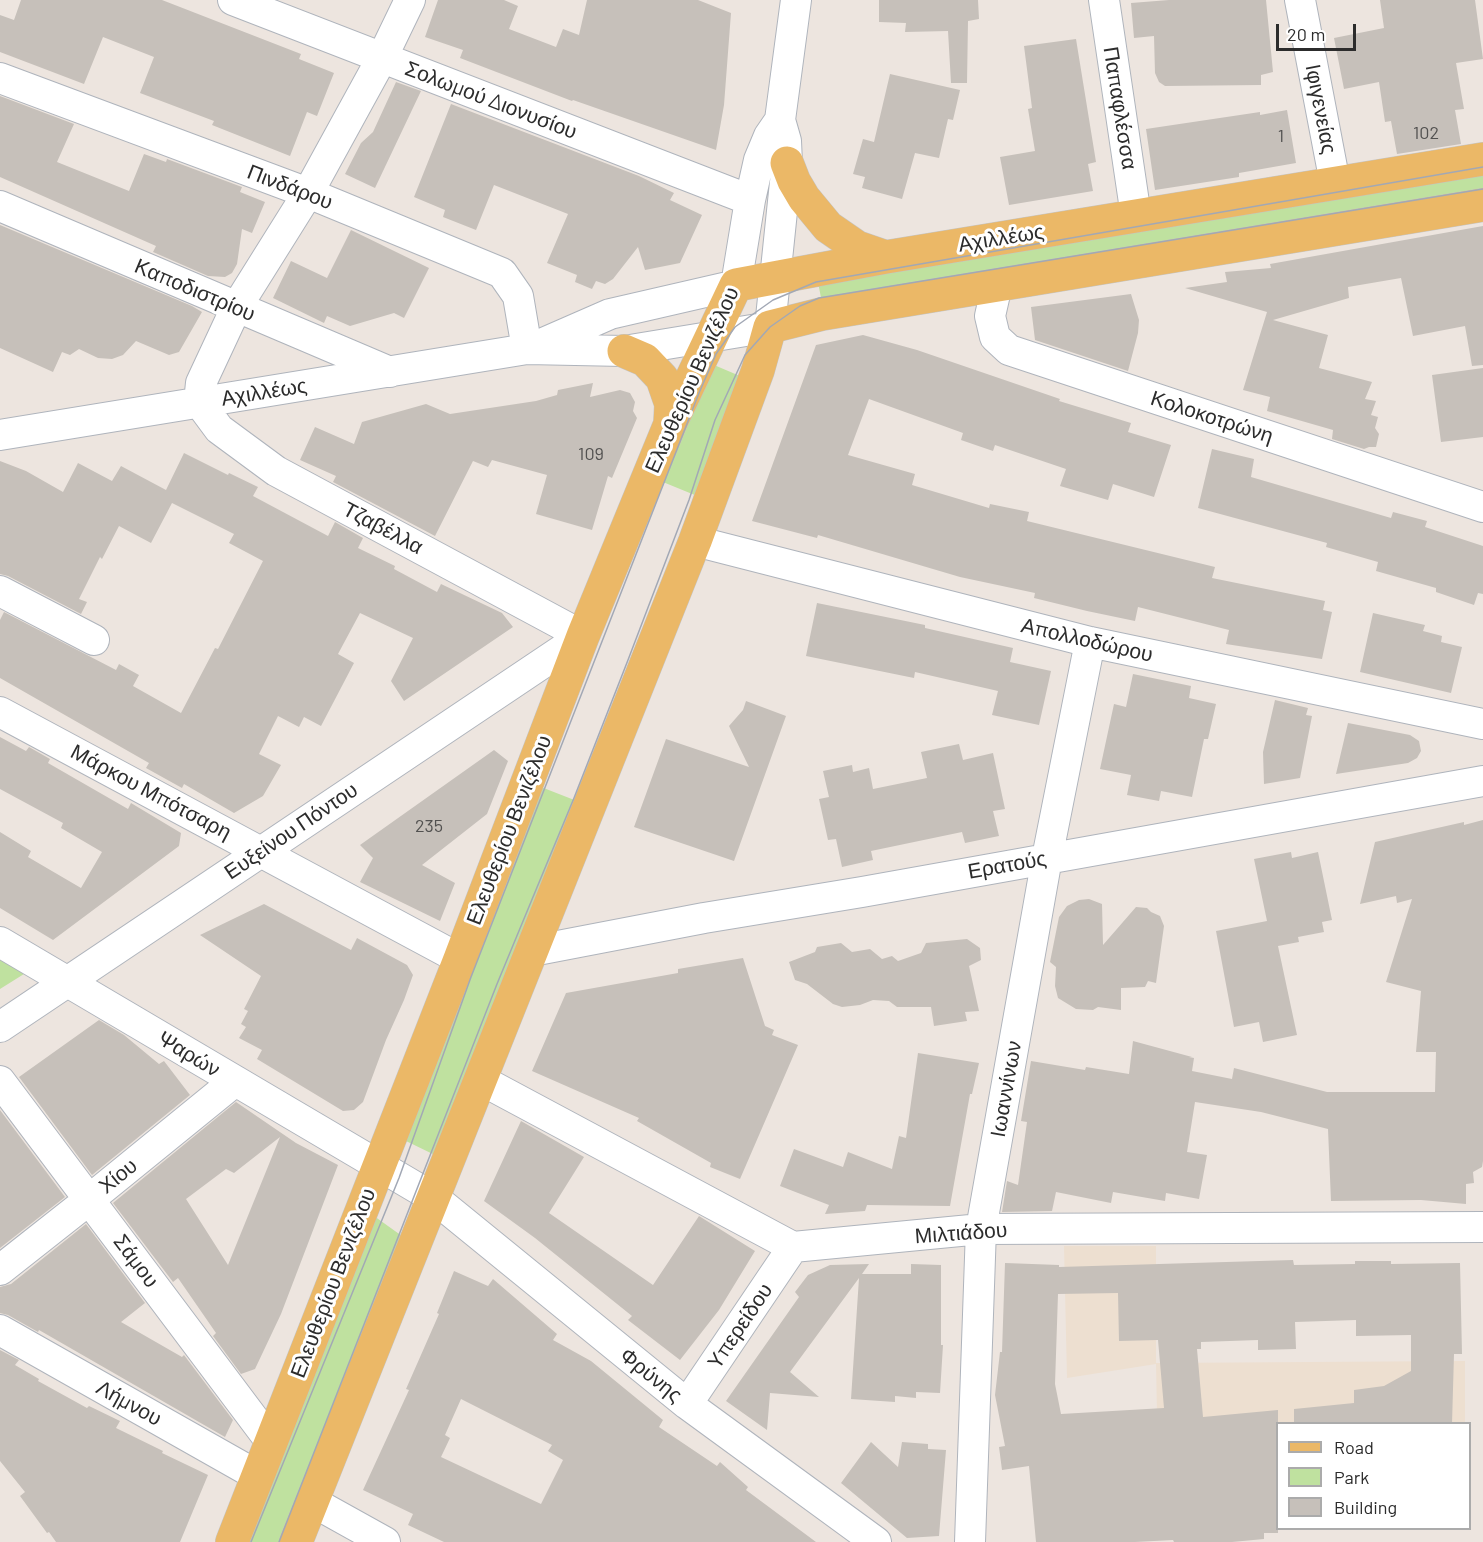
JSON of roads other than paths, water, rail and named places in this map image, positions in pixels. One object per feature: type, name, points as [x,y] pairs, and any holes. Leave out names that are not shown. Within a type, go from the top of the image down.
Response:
[{"type":"main road","name":"Αχιλλέως","points":[[736,285],[886,257],[1483,159]]},
{"type":"main road","points":[[787,163],[804,198],[828,227],[857,247],[886,257]]},
{"type":"main road","name":"Αχιλλέως","points":[[770,327],[822,314],[1483,206]]},
{"type":"main road","name":"Ελευθερίου Βενιζέλου","points":[[232,1542],[460,959],[583,636],[670,424],[736,285]]},
{"type":"main road","name":"Ελευθερίου Βενιζέλου","points":[[296,1542],[694,541],[758,370],[770,327]]},
{"type":"main road","points":[[624,351],[645,360],[662,378],[671,404],[670,424]]},
{"type":"street","name":"Σολωμού Διονυσίου","points":[[233,0],[750,200]]},
{"type":"street","points":[[199,402],[201,383],[236,308],[308,193],[382,58],[410,0]]},
{"type":"street","name":"Παπαφλέσσα","points":[[1104,0],[1136,216]]},
{"type":"street","name":"Ιφιγενείας","points":[[1300,0],[1335,183]]},
{"type":"street","name":"Ελευθερίου Βενιζέλου","points":[[770,327],[787,163],[786,141],[780,120],[790,2]]},
{"type":"street","name":"Πινδάρου","points":[[0,78],[308,193],[502,273],[518,296],[527,349]]},
{"type":"street","name":"Ελευθερίου Βενιζέλου","points":[[736,285],[759,160],[769,136],[780,120]]},
{"type":"street","name":"Καποδιστρίου","points":[[0,206],[390,372]]},
{"type":"street","name":"Αχιλλέως","points":[[527,349],[610,314],[736,285]]},
{"type":"street","name":"Κολοκοτρώνη","points":[[997,285],[990,316],[995,338],[1009,350],[1483,507]]},
{"type":"street","name":"Αχιλλέως","points":[[0,435],[527,349],[624,351],[770,327]]},
{"type":"street","name":"Τζαβέλλα","points":[[199,402],[219,429],[276,471],[583,636]]},
{"type":"street","name":"Απολλοδώρου","points":[[694,541],[1090,642],[1483,724]]},
{"type":"street","points":[[0,591],[94,640]]},
{"type":"street","name":"Ευξείνου Πόντου","points":[[0,1027],[583,636]]},
{"type":"street","name":"Ιωαννίνων","points":[[970,1542],[981,1229],[1047,858],[1090,642]]},
{"type":"street","name":"Μάρκου Μπότσαρη","points":[[0,712],[460,959]]},
{"type":"street","name":"Ερατούς","points":[[532,951],[704,918],[1483,781]]},
{"type":"street","name":"Ψαρών","points":[[0,942],[434,1198]]},
{"type":"street","points":[[481,1080],[793,1247]]},
{"type":"street","name":"Σάμου","points":[[0,1081],[271,1442]]},
{"type":"street","name":"Χίου","points":[[0,1269],[235,1081]]},
{"type":"street","name":"Φρύνης","points":[[434,1198],[687,1404],[876,1542]]},
{"type":"street","name":"Μιλτιάδου","points":[[793,1247],[981,1229],[1483,1227]]},
{"type":"street","name":"Υπερείδου","points":[[687,1404],[793,1247]]},
{"type":"street","name":"Λήμνου","points":[[0,1330],[258,1476]]},
{"type":"street","points":[[312,1502],[385,1542]]},
{"type":"tram line","points":[[251,1542],[399,1178],[471,977],[699,393],[716,354],[735,327],[773,300],[816,282],[1483,167]]},
{"type":"tram line","points":[[279,1542],[497,984],[628,660],[689,500],[715,420],[745,355],[770,327],[800,306],[819,298],[1483,189]]}]
